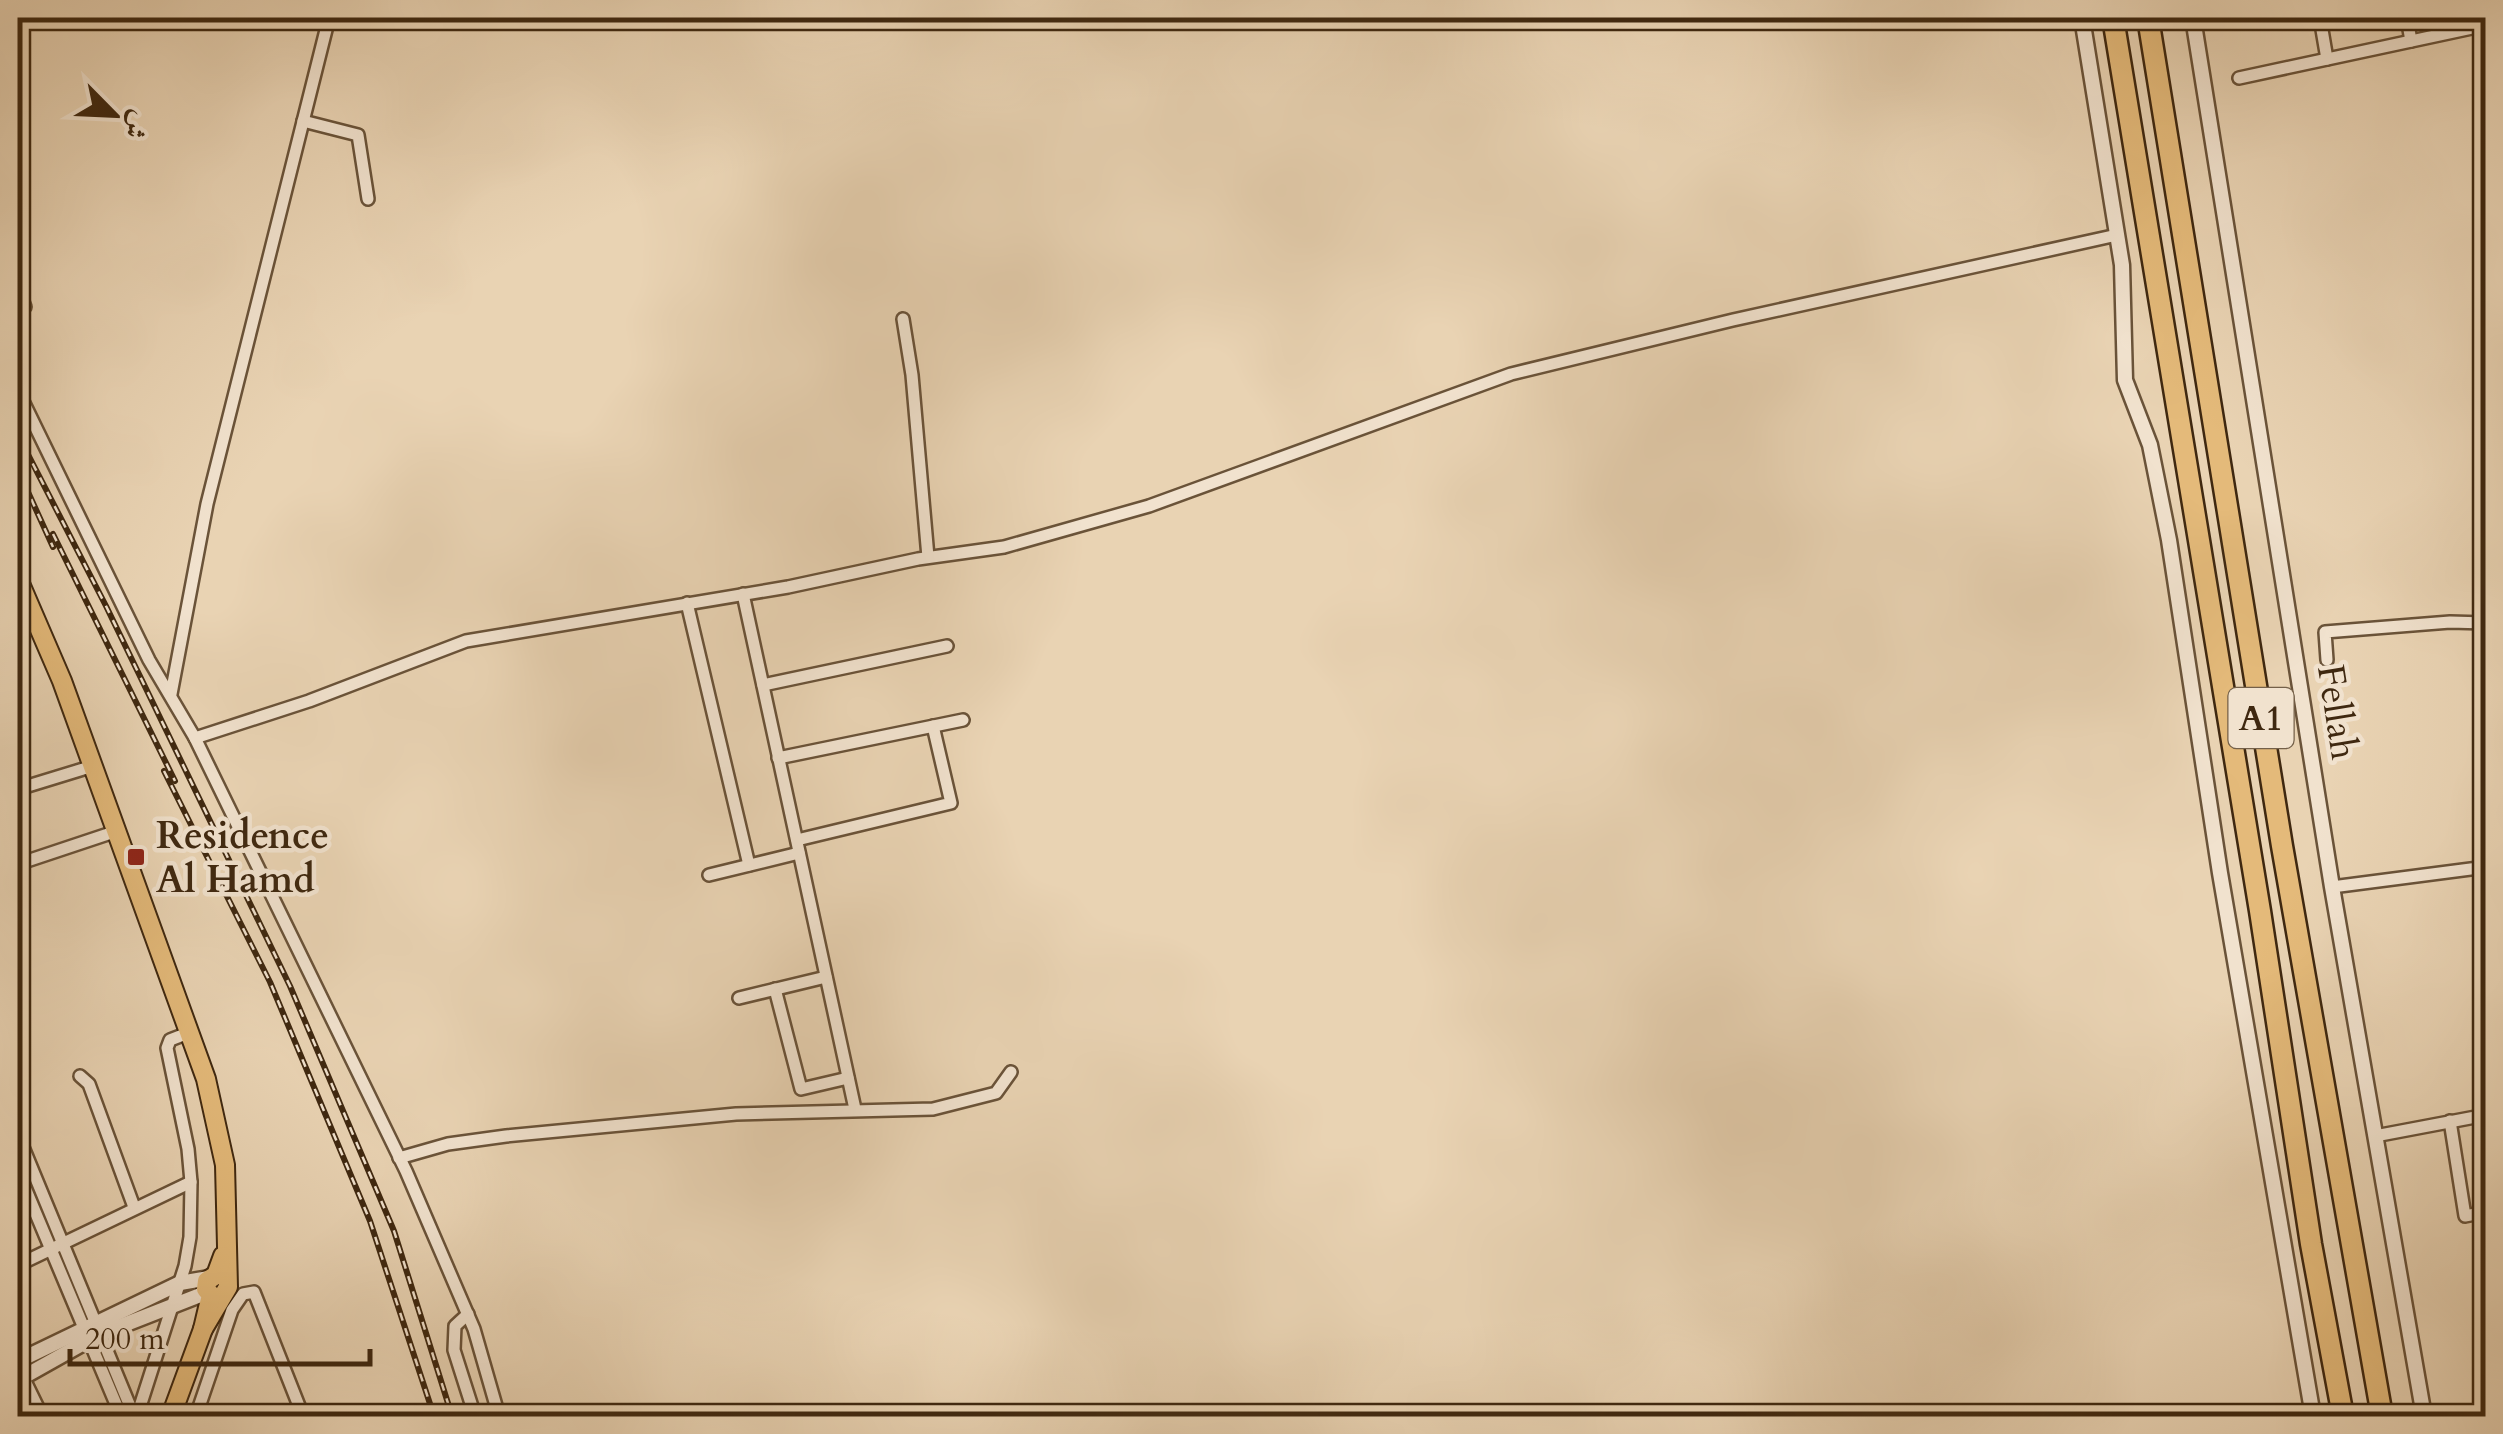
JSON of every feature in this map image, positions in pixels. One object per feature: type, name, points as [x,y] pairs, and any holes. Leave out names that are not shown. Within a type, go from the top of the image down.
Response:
[{"type":"highway","name":"A1","points":[[2113,18],[2314,1260],[2343,1416]]},
{"type":"highway","name":"A1","points":[[2148,18],[2279,827],[2382,1416]]},
{"type":"main road","points":[[18,578],[62,682],[206,1079],[225,1165],[225,1251],[203,1329],[170,1416]]},
{"type":"street","points":[[171,694],[207,504],[329,18]]},
{"type":"street","points":[[2082,18],[2124,288],[2125,380],[2156,470],[2230,932],[2314,1416]]},
{"type":"street","name":"Fellah","points":[[2193,18],[2332,886],[2424,1416]]},
{"type":"street","points":[[2320,18],[2326,59]]},
{"type":"street","points":[[2407,18],[2412,41]]},
{"type":"street","points":[[2239,78],[2484,23]]},
{"type":"street","points":[[302,121],[358,135],[368,199]]},
{"type":"street","points":[[195,738],[456,644],[1004,547],[1131,512],[1495,379],[1554,362],[2116,235]]},
{"type":"street","points":[[18,288],[25,308]]},
{"type":"street","points":[[903,319],[912,375],[928,558]]},
{"type":"street","points":[[18,390],[150,660],[195,738],[399,1158],[468,1314],[499,1416]]},
{"type":"street","points":[[743,594],[855,1109]]},
{"type":"street","points":[[687,603],[749,865]]},
{"type":"street","points":[[2327,660],[2325,632],[2450,622],[2486,623]]},
{"type":"street","points":[[762,685],[947,646]]},
{"type":"street","points":[[778,758],[963,720]]},
{"type":"street","points":[[709,875],[951,804],[934,726]]},
{"type":"street","points":[[18,789],[93,766]]},
{"type":"street","points":[[18,864],[117,830]]},
{"type":"street","points":[[2332,886],[2486,867]]},
{"type":"street","points":[[738,998],[826,977]]},
{"type":"street","points":[[775,989],[800,1089],[848,1078]]},
{"type":"street","points":[[135,1416],[180,1283],[190,1237],[191,1182],[167,1048],[170,1040],[188,1032]]},
{"type":"street","points":[[399,1158],[448,1144],[736,1114],[933,1109],[996,1093],[1011,1072]]},
{"type":"street","points":[[80,1076],[89,1084],[134,1208]]},
{"type":"street","points":[[2375,1136],[2486,1115]]},
{"type":"street","points":[[2450,1122],[2466,1216],[2486,1212]]},
{"type":"street","points":[[18,1134],[21,1166],[122,1416]]},
{"type":"street","points":[[18,1265],[191,1182]]},
{"type":"street","points":[[42,1416],[20,1378],[91,1332],[180,1283],[243,1284],[254,1292],[303,1416]]},
{"type":"street","points":[[18,1362],[217,1286]]},
{"type":"street","points":[[196,1416],[232,1310],[243,1294],[254,1292]]},
{"type":"street","points":[[468,1314],[455,1326],[453,1342],[475,1416]]},
{"type":"street","points":[[91,1332],[135,1416]]},
{"type":"railway","points":[[18,435],[106,606],[290,986],[394,1231],[452,1416]]},
{"type":"railway","points":[[18,470],[53,547]]},
{"type":"railway","points":[[53,534],[175,781]]},
{"type":"railway","points":[[164,771],[270,982],[370,1221],[434,1416]]},
{"type":"place","name":"Residence Al Hamd","points":[[136,857]]}]
